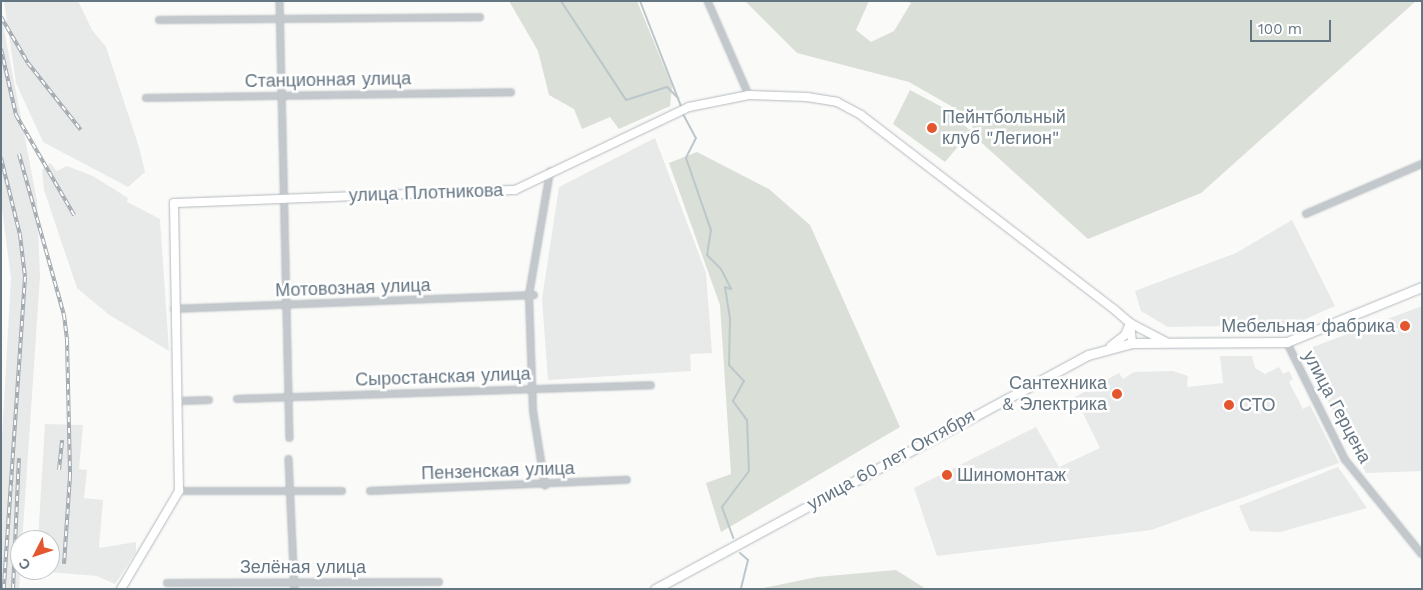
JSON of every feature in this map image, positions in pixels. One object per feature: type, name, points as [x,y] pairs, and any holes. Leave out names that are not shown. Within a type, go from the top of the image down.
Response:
[{"type":"main road","name":"улица 60 лет Октября","points":[[655,589],[994,404],[1111,346],[1132,343],[1287,342],[1422,288]]},
{"type":"street","points":[[280,1],[290,438]]},
{"type":"street","points":[[708,1],[749,95],[837,102],[861,115],[1130,323],[1172,344]]},
{"type":"street","points":[[159,20],[480,17]]},
{"type":"street","name":"Станционная улица","points":[[146,98],[511,92]]},
{"type":"street","name":"улица Плотникова","points":[[174,309],[174,203],[515,190],[689,106],[749,95]]},
{"type":"street","points":[[1306,214],[1422,164]]},
{"type":"street","points":[[545,486],[534,390],[532,295],[550,172]]},
{"type":"street","name":"Мотовозная улица","points":[[174,309],[532,295]]},
{"type":"street","points":[[120,589],[179,490],[180,402],[174,309]]},
{"type":"street","points":[[1130,323],[1132,343]]},
{"type":"street","points":[[1111,346],[1126,335],[1130,323]]},
{"type":"street","name":"улица Герцена","points":[[1287,342],[1345,459],[1422,554]]},
{"type":"street","name":"Сыростанская улица","points":[[237,399],[651,385]]},
{"type":"street","points":[[180,402],[209,400]]},
{"type":"street","points":[[289,460],[293,490],[295,589]]},
{"type":"street","name":"Пензенская улица","points":[[370,491],[545,486],[627,480]]},
{"type":"street","points":[[179,490],[342,491]]},
{"type":"street","name":"Зелёная улица","points":[[166,583],[439,582]]},
{"type":"shaded area","points":[[4,1],[78,1],[92,30],[106,47],[139,147],[145,172],[128,187],[43,142],[16,83]]},
{"type":"shaded area","points":[[509,1],[637,1],[672,86],[670,106],[619,129],[610,117],[582,129],[574,109],[549,95],[538,51]]},
{"type":"shaded area","points":[[745,1],[869,1],[856,30],[871,42],[894,31],[911,3],[905,1],[1416,1],[1201,193],[1088,239],[973,135],[972,118],[909,82],[797,53]]},
{"type":"shaded area","points":[[1,14],[37,201],[40,276],[23,530],[10,530],[10,580],[20,580],[19,589],[1,589],[1,455],[11,278],[1,201]]},
{"type":"shaded area","name":"Пейнтбольный клуб \"Легион\"","points":[[910,90],[942,107],[971,131],[945,162],[893,124]]},
{"type":"shaded area","points":[[655,138],[706,273],[712,353],[690,354],[691,371],[548,380],[542,299],[559,187]]},
{"type":"shaded area","points":[[697,152],[769,189],[810,225],[900,427],[721,532],[706,483],[731,474],[720,305],[669,163]]},
{"type":"shaded area","points":[[50,163],[57,171],[67,166],[93,176],[128,198],[127,202],[160,219],[169,351],[108,314],[77,288],[44,190],[42,170]]},
{"type":"shaded area","points":[[1292,220],[1335,306],[1292,325],[1168,327],[1141,311],[1135,291],[1236,253]]},
{"type":"shaded area","points":[[1422,306],[1422,471],[1366,473],[1304,356],[1310,348]]},
{"type":"shaded area","points":[[1220,356],[1252,356],[1255,368],[1265,374],[1279,367],[1283,374],[1289,371],[1293,379],[1289,382],[1303,409],[1310,405],[1339,463],[1151,530],[937,556],[914,488],[1036,427],[1059,467],[1100,448],[1075,397],[1119,373],[1123,379],[1134,372],[1173,371],[1188,376],[1187,387],[1223,383]]},
{"type":"shaded area","points":[[45,424],[83,425],[79,469],[87,470],[84,498],[103,500],[99,548],[136,542],[136,552],[115,584],[97,576],[60,573],[60,530],[39,530]]},
{"type":"shaded area","points":[[1338,467],[1367,508],[1280,532],[1250,531],[1239,506]]},
{"type":"shaded area","points":[[896,570],[926,589],[758,589],[817,577]]},
{"type":"waterway","points":[[561,1],[626,100],[667,87],[678,98]]},
{"type":"waterway","points":[[640,1],[682,109]]},
{"type":"waterway","points":[[683,114],[696,138],[686,158],[711,230],[707,255],[721,269],[731,289],[725,287],[730,318],[729,365],[744,381],[733,401],[747,420],[749,471],[722,507],[733,538]]},
{"type":"waterway","points":[[740,553],[748,560],[741,588]]},
{"type":"railway","points":[[1,17],[28,63],[81,130]]},
{"type":"railway","points":[[1,49],[16,115],[74,215]]},
{"type":"railway","points":[[19,154],[64,315],[67,340],[70,476],[64,564]]},
{"type":"railway","points":[[1,158],[20,235],[25,277],[4,589]]},
{"type":"railway","points":[[59,470],[62,440]]},
{"type":"railway","points":[[13,589],[19,458]]},
{"type":"place","name":"Пейнтбольный клуб \"Легион\"","points":[[932,128]]},
{"type":"place","name":"Мебельная фабрика","points":[[1405,326]]},
{"type":"place","name":"Сантехника & Электрика","points":[[1117,394]]},
{"type":"place","name":"СТО","points":[[1229,405]]},
{"type":"place","name":"Шиномонтаж","points":[[947,475]]}]
